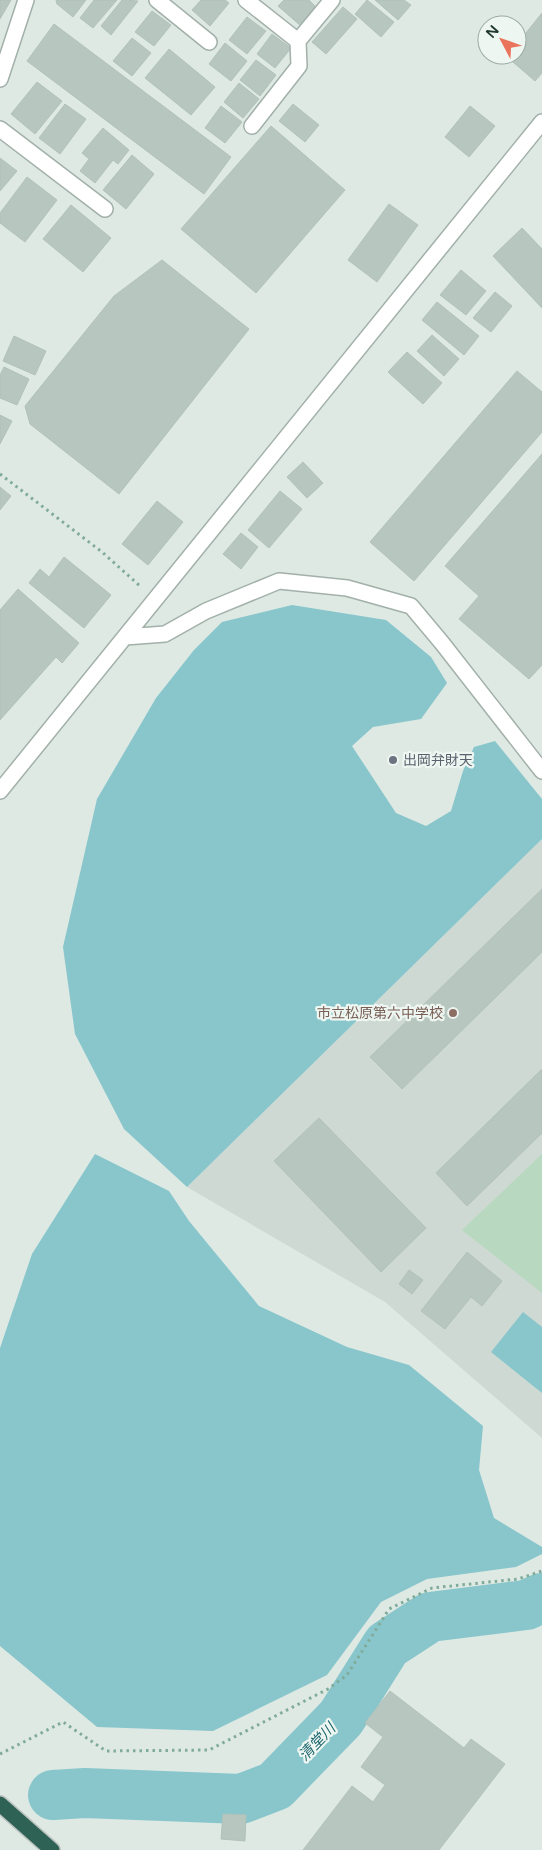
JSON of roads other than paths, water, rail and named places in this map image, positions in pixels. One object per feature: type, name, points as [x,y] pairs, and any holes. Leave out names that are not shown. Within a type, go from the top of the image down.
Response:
[{"type":"highway","points":[[0,1804],[52,1850]]},
{"type":"street","points":[[0,78],[26,0]]},
{"type":"street","points":[[157,0],[209,42]]},
{"type":"street","points":[[246,0],[298,41]]},
{"type":"street","points":[[252,126],[299,66],[298,41],[332,0]]},
{"type":"street","points":[[0,791],[542,122]]},
{"type":"street","points":[[0,129],[105,209]]},
{"type":"street","points":[[125,637],[166,634],[206,611],[279,581],[347,588],[411,606],[542,771]]},
{"type":"water","points":[[292,605],[386,620],[431,657],[447,683],[421,719],[373,727],[352,746],[396,813],[426,826],[451,811],[463,771],[474,747],[495,741],[542,799],[542,839],[187,1187],[124,1129],[75,1034],[63,947],[97,799],[156,698],[194,650],[222,622]]},
{"type":"water","points":[[95,1154],[169,1191],[189,1221],[259,1306],[347,1347],[409,1365],[483,1426],[479,1470],[494,1518],[542,1547],[542,1554],[516,1567],[427,1579],[381,1602],[327,1675],[213,1731],[97,1727],[0,1646],[0,1348],[32,1254]]},
{"type":"water","points":[[523,1312],[542,1327],[542,1393],[491,1352]]},
{"type":"waterway","name":"清堂川","points":[[53,1795],[85,1793],[241,1799],[275,1786],[341,1718],[387,1645],[430,1617],[526,1605],[542,1598]]},
{"type":"place","name":"出岡弁財天","points":[[393,760]]},
{"type":"place","name":"市立松原第六中学校","points":[[453,1013]]}]
